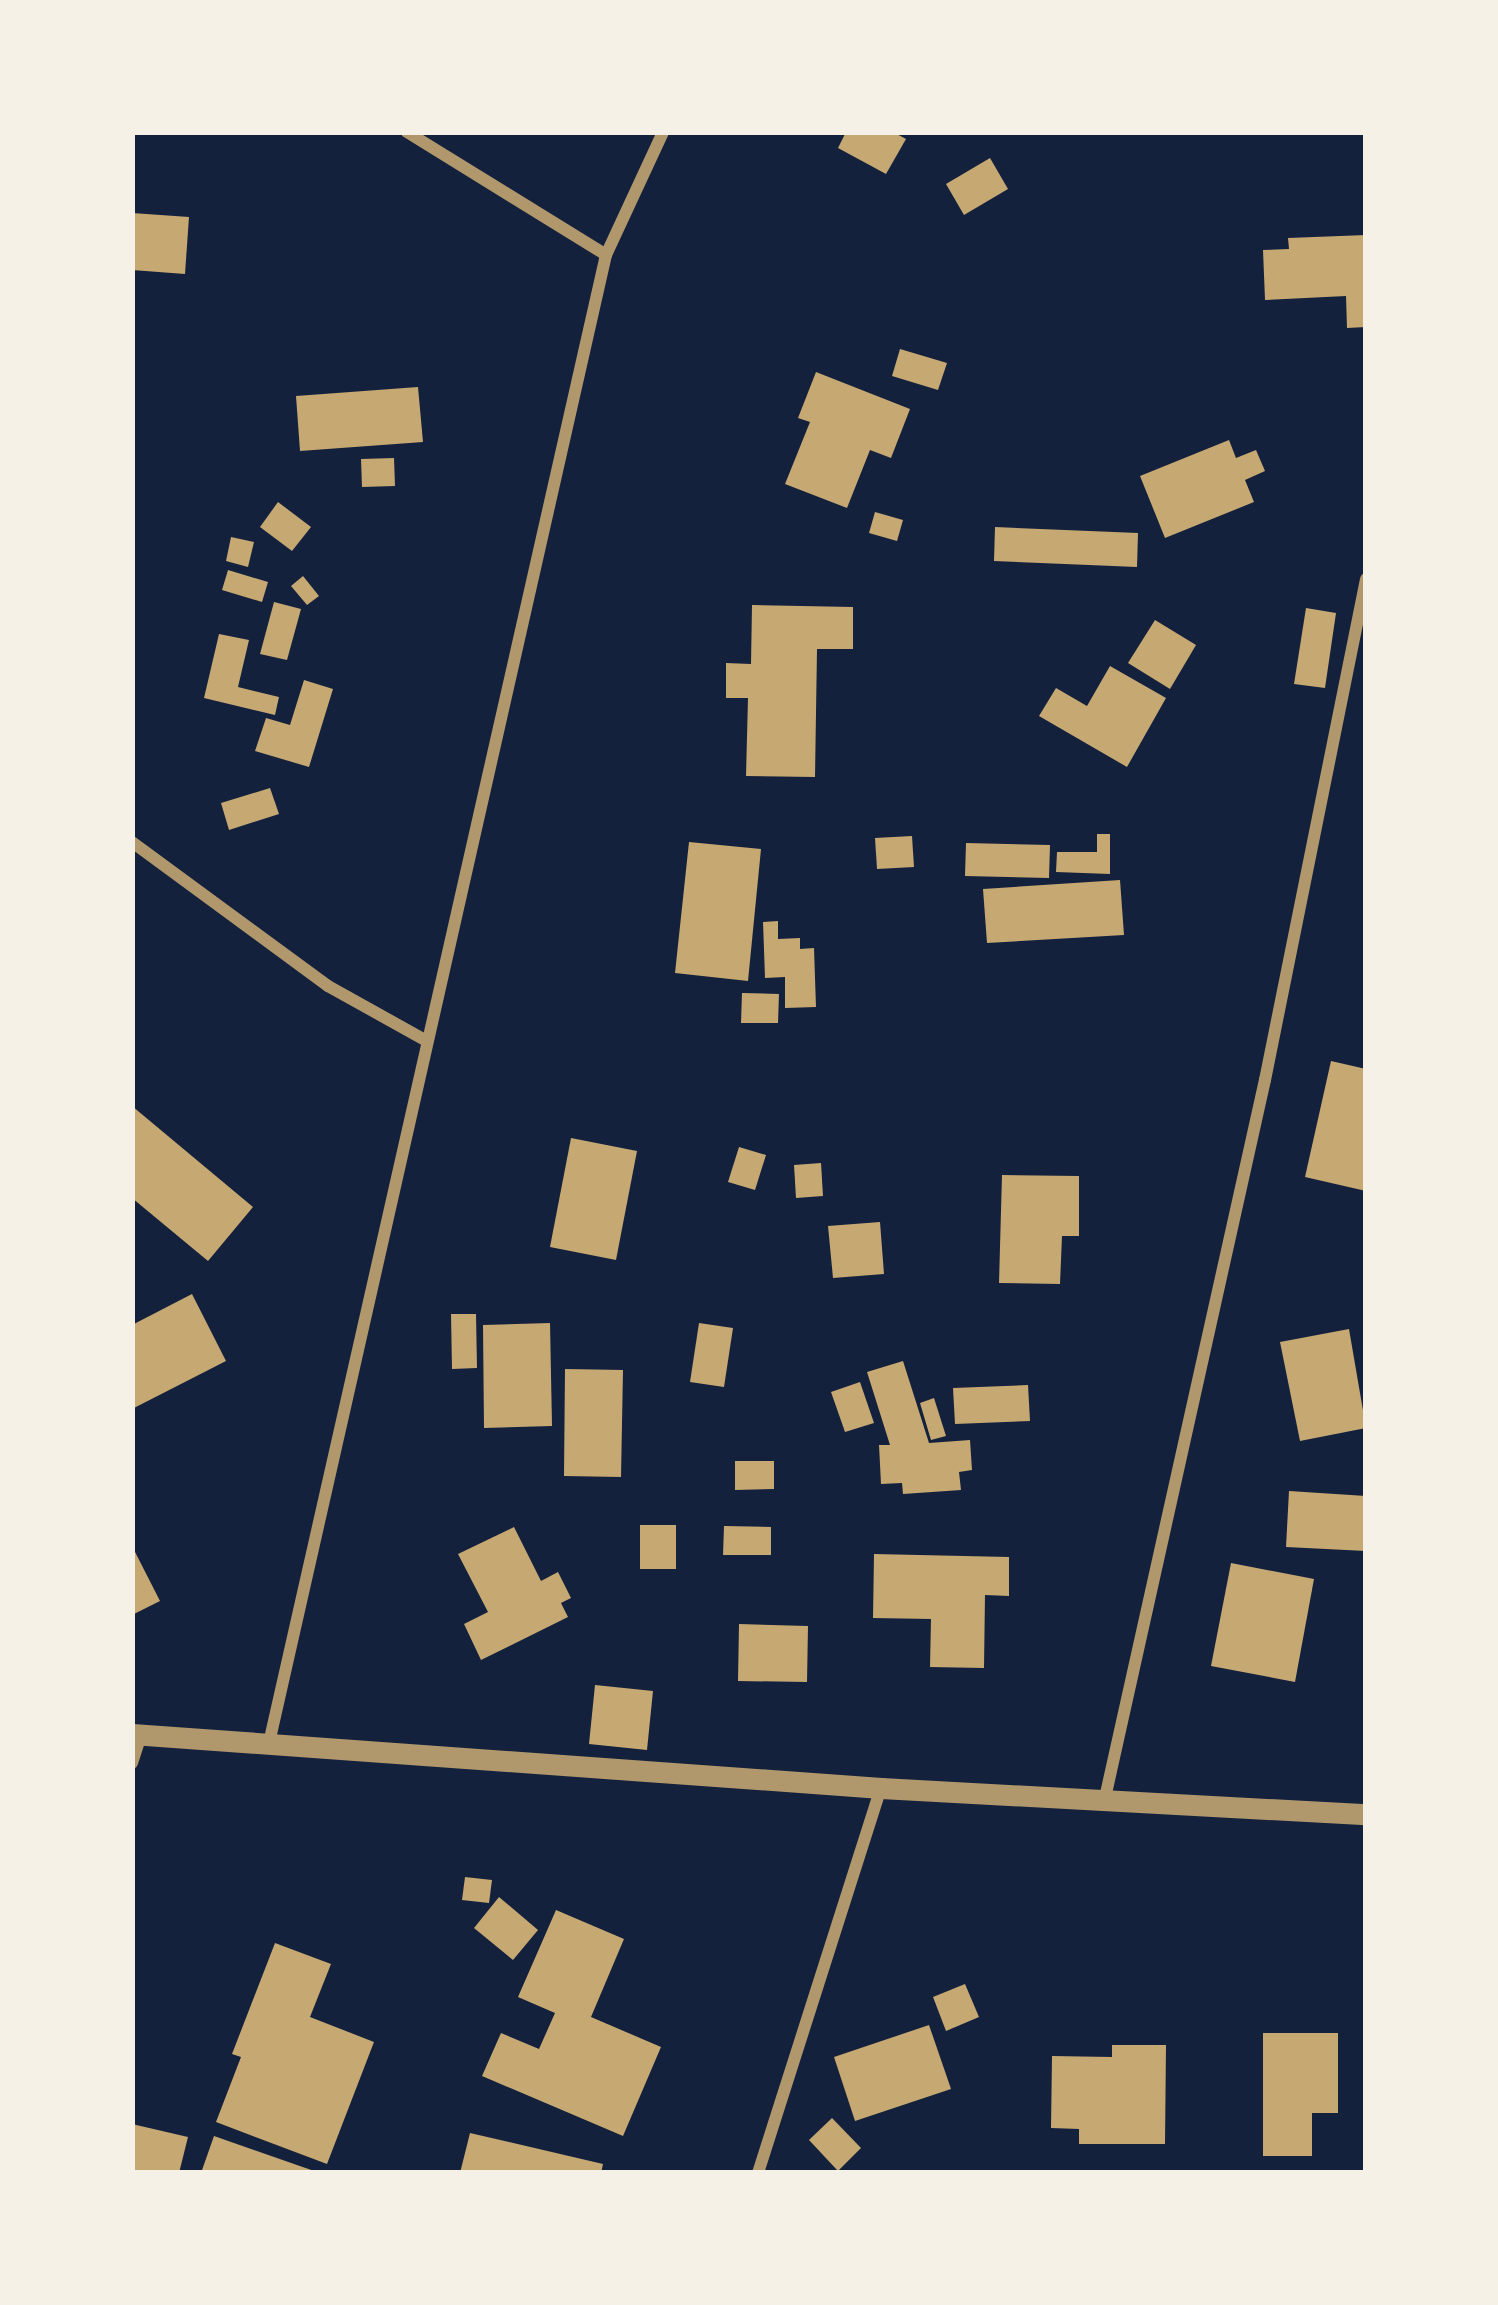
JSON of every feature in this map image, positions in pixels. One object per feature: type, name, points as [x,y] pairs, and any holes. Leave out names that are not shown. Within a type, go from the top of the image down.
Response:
[{"type":"street","points":[[407,132],[606,256]]},
{"type":"street","points":[[269,1743],[606,256],[663,132]]},
{"type":"street","points":[[1105,1798],[1265,1080],[1366,579]]},
{"type":"street","points":[[132,842],[328,986],[427,1041]]},
{"type":"street","points":[[132,1762],[136,1734],[880,1788],[1366,1814]]},
{"type":"street","points":[[758,2173],[880,1788]]},
{"type":"building","points":[[846,132],[893,132],[906,139],[886,174],[838,148]]},
{"type":"building","points":[[990,158],[1008,189],[964,215],[946,184]]},
{"type":"building","points":[[132,213],[189,217],[185,274],[132,270]]},
{"type":"building","points":[[1366,235],[1366,327],[1347,328],[1346,296],[1265,300],[1263,250],[1289,249],[1288,238]]},
{"type":"building","points":[[900,349],[947,363],[938,390],[892,376]]},
{"type":"building","points":[[816,372],[910,409],[891,458],[870,450],[847,508],[785,484],[810,422],[798,418]]},
{"type":"building","points":[[418,387],[423,442],[300,451],[296,396]]},
{"type":"building","points":[[1229,440],[1236,458],[1256,450],[1265,471],[1245,480],[1254,502],[1165,538],[1140,476]]},
{"type":"building","points":[[394,458],[395,486],[362,487],[361,459]]},
{"type":"building","points":[[278,502],[311,527],[292,551],[260,527]]},
{"type":"building","points":[[875,512],[903,520],[897,541],[869,533]]},
{"type":"building","points":[[995,527],[1138,533],[1137,567],[994,561]]},
{"type":"building","points":[[231,537],[254,542],[248,567],[226,561]]},
{"type":"building","points":[[228,570],[268,582],[262,602],[222,590]]},
{"type":"building","points":[[303,576],[319,596],[307,605],[291,586]]},
{"type":"building","points":[[274,602],[301,609],[287,660],[260,654]]},
{"type":"building","points":[[752,605],[853,607],[853,649],[817,649],[815,777],[746,776],[748,698],[726,698],[726,663],[751,664]]},
{"type":"building","points":[[1306,608],[1336,613],[1325,688],[1294,684]]},
{"type":"building","points":[[1155,620],[1196,645],[1170,689],[1128,663]]},
{"type":"building","points":[[219,634],[249,640],[238,687],[279,697],[275,715],[204,698]]},
{"type":"building","points":[[1110,666],[1166,698],[1127,767],[1039,716],[1056,688],[1087,706]]},
{"type":"building","points":[[304,680],[333,689],[309,767],[255,751],[266,718],[290,725]]},
{"type":"building","points":[[270,788],[279,814],[229,830],[221,803]]},
{"type":"building","points":[[1097,834],[1110,834],[1110,874],[1056,872],[1057,852],[1097,852]]},
{"type":"building","points":[[912,836],[914,867],[877,869],[875,838]]},
{"type":"building","points":[[689,842],[761,849],[748,981],[675,973]]},
{"type":"building","points":[[966,843],[1050,845],[1049,878],[965,876]]},
{"type":"building","points":[[1120,880],[1124,935],[987,943],[983,889]]},
{"type":"building","points":[[778,921],[778,939],[800,938],[800,949],[814,948],[816,1007],[785,1008],[785,977],[765,978],[763,922]]},
{"type":"building","points":[[742,993],[779,994],[778,1023],[741,1023]]},
{"type":"building","points":[[1331,1061],[1366,1069],[1366,1191],[1305,1177]]},
{"type":"building","points":[[132,1106],[253,1207],[208,1261],[132,1198]]},
{"type":"building","points":[[571,1138],[637,1151],[616,1260],[550,1247]]},
{"type":"building","points":[[739,1147],[766,1155],[755,1190],[728,1182]]},
{"type":"building","points":[[821,1163],[823,1196],[796,1198],[794,1165]]},
{"type":"building","points":[[1002,1175],[1079,1176],[1079,1236],[1062,1236],[1060,1284],[999,1283]]},
{"type":"building","points":[[880,1222],[884,1274],[833,1278],[828,1226]]},
{"type":"building","points":[[192,1294],[226,1361],[132,1409],[132,1325]]},
{"type":"building","points":[[451,1314],[476,1314],[477,1368],[452,1369]]},
{"type":"building","points":[[550,1323],[552,1426],[484,1428],[483,1325]]},
{"type":"building","points":[[699,1323],[733,1328],[724,1387],[690,1382]]},
{"type":"building","points":[[1349,1329],[1366,1428],[1300,1441],[1280,1342]]},
{"type":"building","points":[[903,1361],[929,1443],[970,1440],[972,1470],[959,1472],[961,1490],[903,1494],[902,1483],[881,1484],[879,1445],[890,1445],[867,1372]]},
{"type":"building","points":[[565,1369],[623,1370],[621,1477],[564,1476]]},
{"type":"building","points":[[860,1382],[874,1423],[845,1432],[831,1392]]},
{"type":"building","points":[[1028,1385],[1030,1421],[955,1424],[953,1388]]},
{"type":"building","points":[[934,1398],[946,1436],[931,1440],[920,1403]]},
{"type":"building","points":[[735,1461],[774,1461],[774,1489],[735,1490]]},
{"type":"building","points":[[1289,1491],[1366,1496],[1366,1551],[1286,1547]]},
{"type":"building","points":[[640,1525],[676,1525],[676,1569],[640,1569]]},
{"type":"building","points":[[724,1526],[771,1527],[771,1555],[723,1555]]},
{"type":"building","points":[[514,1527],[541,1581],[558,1572],[571,1598],[561,1603],[568,1617],[481,1660],[464,1624],[488,1612],[458,1554]]},
{"type":"building","points":[[132,1546],[160,1601],[132,1615]]},
{"type":"building","points":[[874,1554],[1009,1557],[1009,1596],[985,1595],[984,1668],[930,1667],[931,1619],[873,1618]]},
{"type":"building","points":[[1231,1563],[1314,1579],[1295,1682],[1211,1666]]},
{"type":"building","points":[[739,1624],[808,1626],[807,1682],[738,1681]]},
{"type":"building","points":[[595,1685],[653,1691],[647,1750],[589,1744]]},
{"type":"building","points":[[465,1877],[492,1880],[489,1903],[462,1900]]},
{"type":"building","points":[[499,1897],[538,1930],[513,1960],[474,1928]]},
{"type":"building","points":[[556,1910],[624,1939],[591,2017],[661,2047],[623,2136],[482,2076],[501,2033],[539,2049],[555,2013],[518,1997]]},
{"type":"building","points":[[275,1943],[331,1964],[310,2017],[374,2042],[327,2164],[216,2122],[241,2057],[232,2054]]},
{"type":"building","points":[[965,1984],[979,2017],[946,2031],[933,1997]]},
{"type":"building","points":[[929,2025],[951,2089],[855,2121],[834,2057]]},
{"type":"building","points":[[1263,2033],[1338,2033],[1338,2113],[1312,2113],[1312,2156],[1263,2156]]},
{"type":"building","points":[[1112,2045],[1166,2045],[1165,2144],[1079,2144],[1079,2129],[1051,2128],[1052,2056],[1112,2057]]},
{"type":"building","points":[[832,2118],[861,2148],[838,2171],[809,2140]]},
{"type":"building","points":[[132,2124],[188,2137],[179,2173],[132,2173]]},
{"type":"building","points":[[470,2133],[603,2164],[601,2173],[460,2173]]},
{"type":"building","points":[[214,2136],[317,2172],[317,2173],[201,2173]]}]
